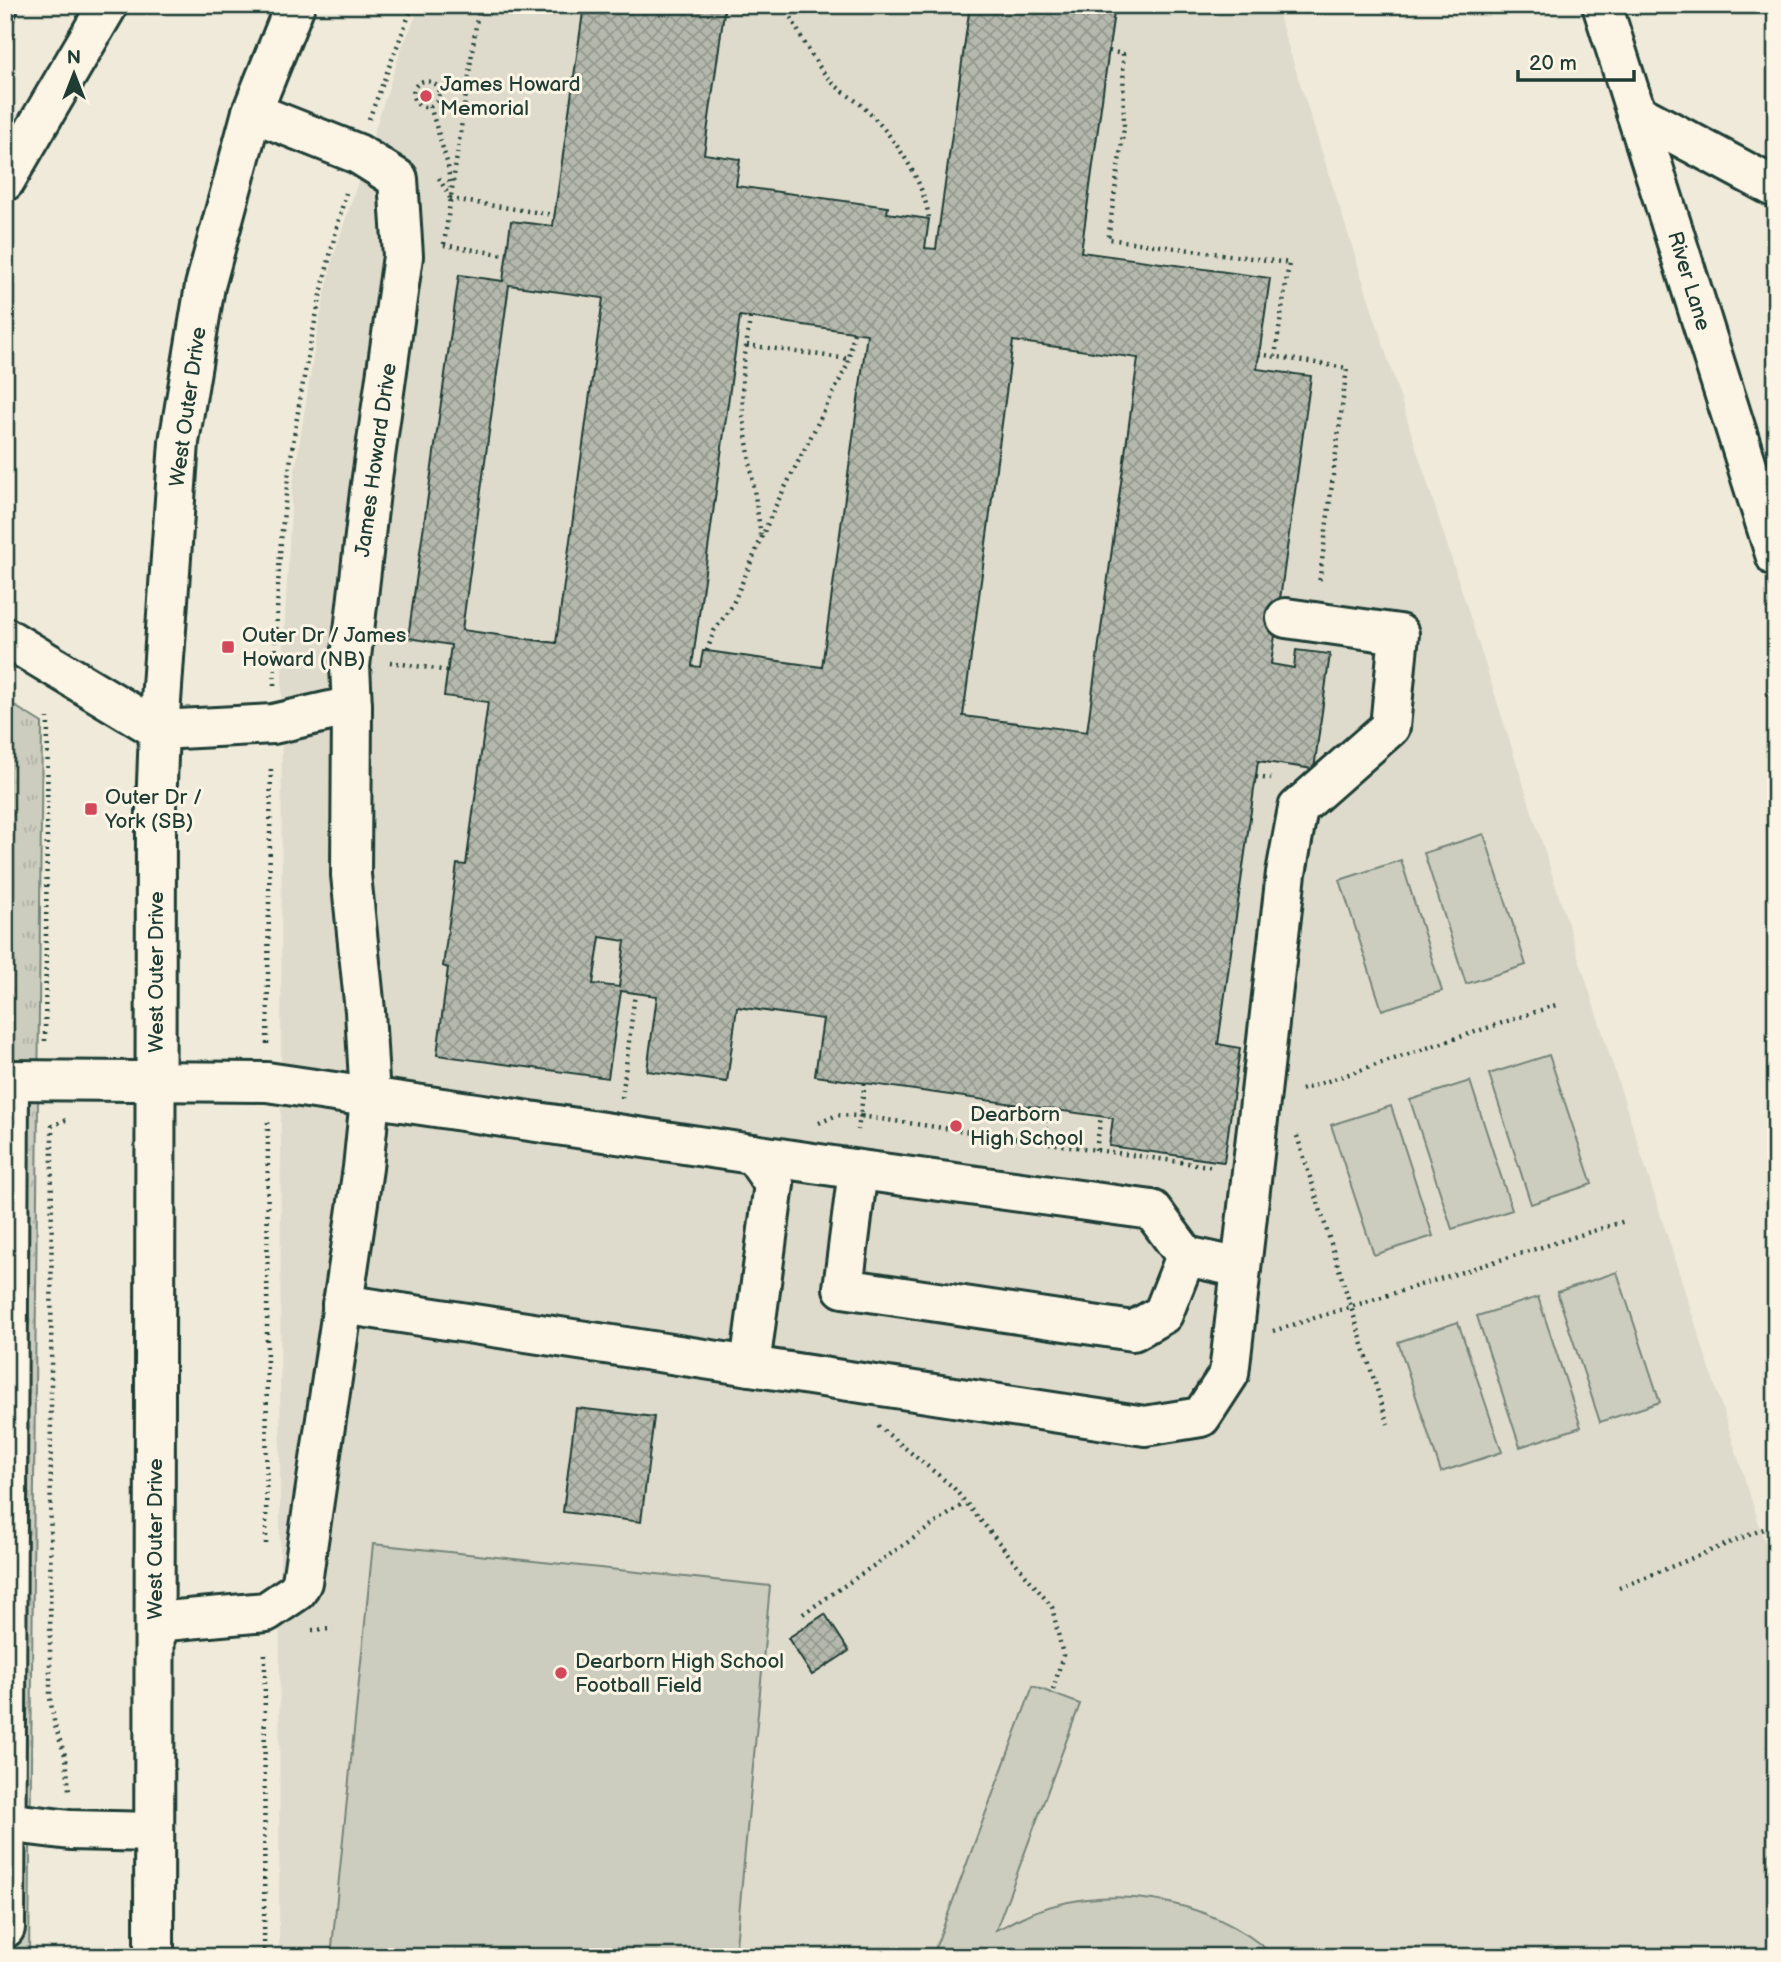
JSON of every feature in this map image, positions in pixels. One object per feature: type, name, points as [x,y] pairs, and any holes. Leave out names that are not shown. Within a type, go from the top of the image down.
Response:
[{"type":"main road","points":[[5,181],[108,5]]},
{"type":"main road","name":"West Outer Drive","points":[[154,1957],[156,809],[179,442],[205,286],[252,111],[295,5]]},
{"type":"main road","name":"River Lane","points":[[1602,5],[1776,557]]},
{"type":"main road","name":"James Howard Drive","points":[[252,111],[358,154],[398,179],[404,256],[370,492],[350,666],[352,706]]},
{"type":"main road","points":[[1636,113],[1776,188]]},
{"type":"main road","points":[[342,1304],[1145,1426],[1201,1417],[1228,1374],[1286,873],[1298,808],[1390,727],[1399,634],[1300,621]]},
{"type":"main road","points":[[5,637],[159,730],[273,724],[352,706],[351,875],[365,1011],[370,1099],[363,1168],[302,1582],[297,1591],[266,1612],[155,1622]]},
{"type":"main road","points":[[5,1928],[7,1080],[267,1082],[858,1170],[1152,1210],[1186,1256],[1241,1268]]},
{"type":"main road","points":[[750,1366],[774,1184],[753,1154]]},
{"type":"main road","points":[[858,1170],[843,1288],[1133,1331],[1163,1314],[1186,1256]]},
{"type":"main road","points":[[6,1822],[70,1830],[154,1832]]},
{"type":"path","points":[[366,126],[413,5]]},
{"type":"path","points":[[442,258],[479,5]]},
{"type":"path","points":[[785,5],[804,43],[831,81],[862,106],[904,154],[927,200],[929,219]]},
{"type":"path","points":[[1109,51],[1123,54],[1124,127],[1108,239],[1289,263],[1275,356]]},
{"type":"path","points":[[425,82],[436,87],[439,95],[436,103],[430,106],[421,106],[413,97],[418,85],[425,82]]},
{"type":"path","points":[[430,106],[449,164],[450,199]]},
{"type":"path","points":[[274,691],[283,523],[291,456],[325,269],[349,182]]},
{"type":"path","points":[[450,199],[554,215]]},
{"type":"path","points":[[444,245],[506,254]]},
{"type":"path","points":[[750,318],[742,376],[743,415],[761,539]]},
{"type":"path","points":[[707,651],[714,631],[732,606],[761,539],[849,359],[854,332]]},
{"type":"path","points":[[747,345],[849,359]]},
{"type":"path","points":[[1259,354],[1348,368],[1300,621]]},
{"type":"path","points":[[382,661],[449,671]]},
{"type":"path","points":[[45,1049],[48,718]]},
{"type":"path","points":[[267,1044],[271,765]]},
{"type":"path","points":[[621,1106],[635,993]]},
{"type":"path","points":[[1260,1103],[1556,1005]]},
{"type":"path","points":[[69,1790],[66,1758],[55,1726],[50,1698],[52,1126],[78,1116],[78,1080]]},
{"type":"path","points":[[860,1116],[864,1083]]},
{"type":"path","points":[[1044,1143],[1048,1109]]},
{"type":"path","points":[[266,1556],[268,1111]]},
{"type":"path","points":[[807,1162],[808,1150],[801,1131],[837,1115],[860,1116],[1252,1172]]},
{"type":"path","points":[[1096,1150],[1101,1116]]},
{"type":"path","points":[[1296,1135],[1388,1424]]},
{"type":"path","points":[[1232,1344],[1625,1221]]},
{"type":"path","points":[[878,1426],[953,1488],[1052,1607],[1063,1655],[1052,1694]]},
{"type":"path","points":[[803,1614],[965,1503]]},
{"type":"path","points":[[1619,1588],[1776,1524]]},
{"type":"path","points":[[264,1957],[265,1645]]},
{"type":"shaded area","name":"Dearborn High School","points":[[421,5],[1275,5],[1776,1577],[1776,1957],[279,1957],[282,675],[292,490],[318,327],[333,258],[402,47]]},
{"type":"green space","points":[[5,700],[42,723],[29,1957],[5,1957]]},
{"type":"green space","points":[[1484,834],[1526,965],[1466,984],[1424,853]]},
{"type":"green space","points":[[1401,860],[1442,991],[1382,1010],[1340,880]]},
{"type":"green space","points":[[1549,1055],[1592,1184],[1531,1204],[1489,1074]]},
{"type":"green space","points":[[1470,1081],[1512,1210],[1452,1229],[1410,1100]]},
{"type":"green space","points":[[1391,1106],[1433,1236],[1374,1255],[1331,1125]]},
{"type":"green space","points":[[1617,1272],[1660,1402],[1600,1422],[1557,1292]]},
{"type":"green space","points":[[1538,1297],[1581,1427],[1520,1447],[1477,1316]]},
{"type":"green space","points":[[1458,1322],[1502,1452],[1441,1472],[1398,1342]]},
{"type":"green space","name":"Dearborn High School Football Field","points":[[373,1544],[770,1586],[735,1957],[331,1957]]},
{"type":"green space","points":[[1033,1686],[1080,1704],[996,1930],[1051,1906],[1084,1899],[1119,1897],[1153,1900],[1187,1907],[1219,1919],[1249,1936],[1275,1957],[1171,1957],[1128,1948],[1098,1948],[1059,1957],[932,1957]]},
{"type":"building","points":[[5,5],[18,13],[5,35]]},
{"type":"building","points":[[584,5],[725,5],[704,154],[740,159],[736,186],[888,207],[887,213],[929,219],[925,248],[936,249],[970,5],[1115,5],[1081,252],[1270,278],[1257,369],[1311,376],[1271,664],[1294,668],[1296,650],[1330,654],[1314,769],[1258,761],[1218,1044],[1240,1048],[1224,1162],[1109,1146],[1113,1118],[815,1076],[823,1019],[737,1007],[727,1082],[647,1071],[657,996],[621,991],[608,1078],[437,1055],[448,968],[443,966],[457,864],[466,865],[488,702],[444,696],[451,645],[408,638],[459,275],[503,281],[511,221],[553,226]],"holes":[[[509,285],[603,298],[556,643],[462,630]],[[740,316],[867,334],[822,667],[707,651],[703,651],[700,667],[692,666]],[[1013,341],[1138,358],[1087,732],[963,716]],[[600,937],[625,941],[619,987],[593,984]]]},
{"type":"building","points":[[576,1408],[654,1417],[641,1522],[563,1512]]},
{"type":"building","points":[[825,1614],[849,1651],[812,1675],[788,1638]]},
{"type":"place","name":"James Howard Memorial","points":[[426,96]]},
{"type":"place","name":"Outer Dr / James Howard (NB)","points":[[228,647]]},
{"type":"place","name":"Outer Dr / York (SB)","points":[[91,809]]},
{"type":"place","name":"Dearborn High School","points":[[956,1126]]},
{"type":"place","name":"Dearborn High School Football Field","points":[[561,1673]]}]
